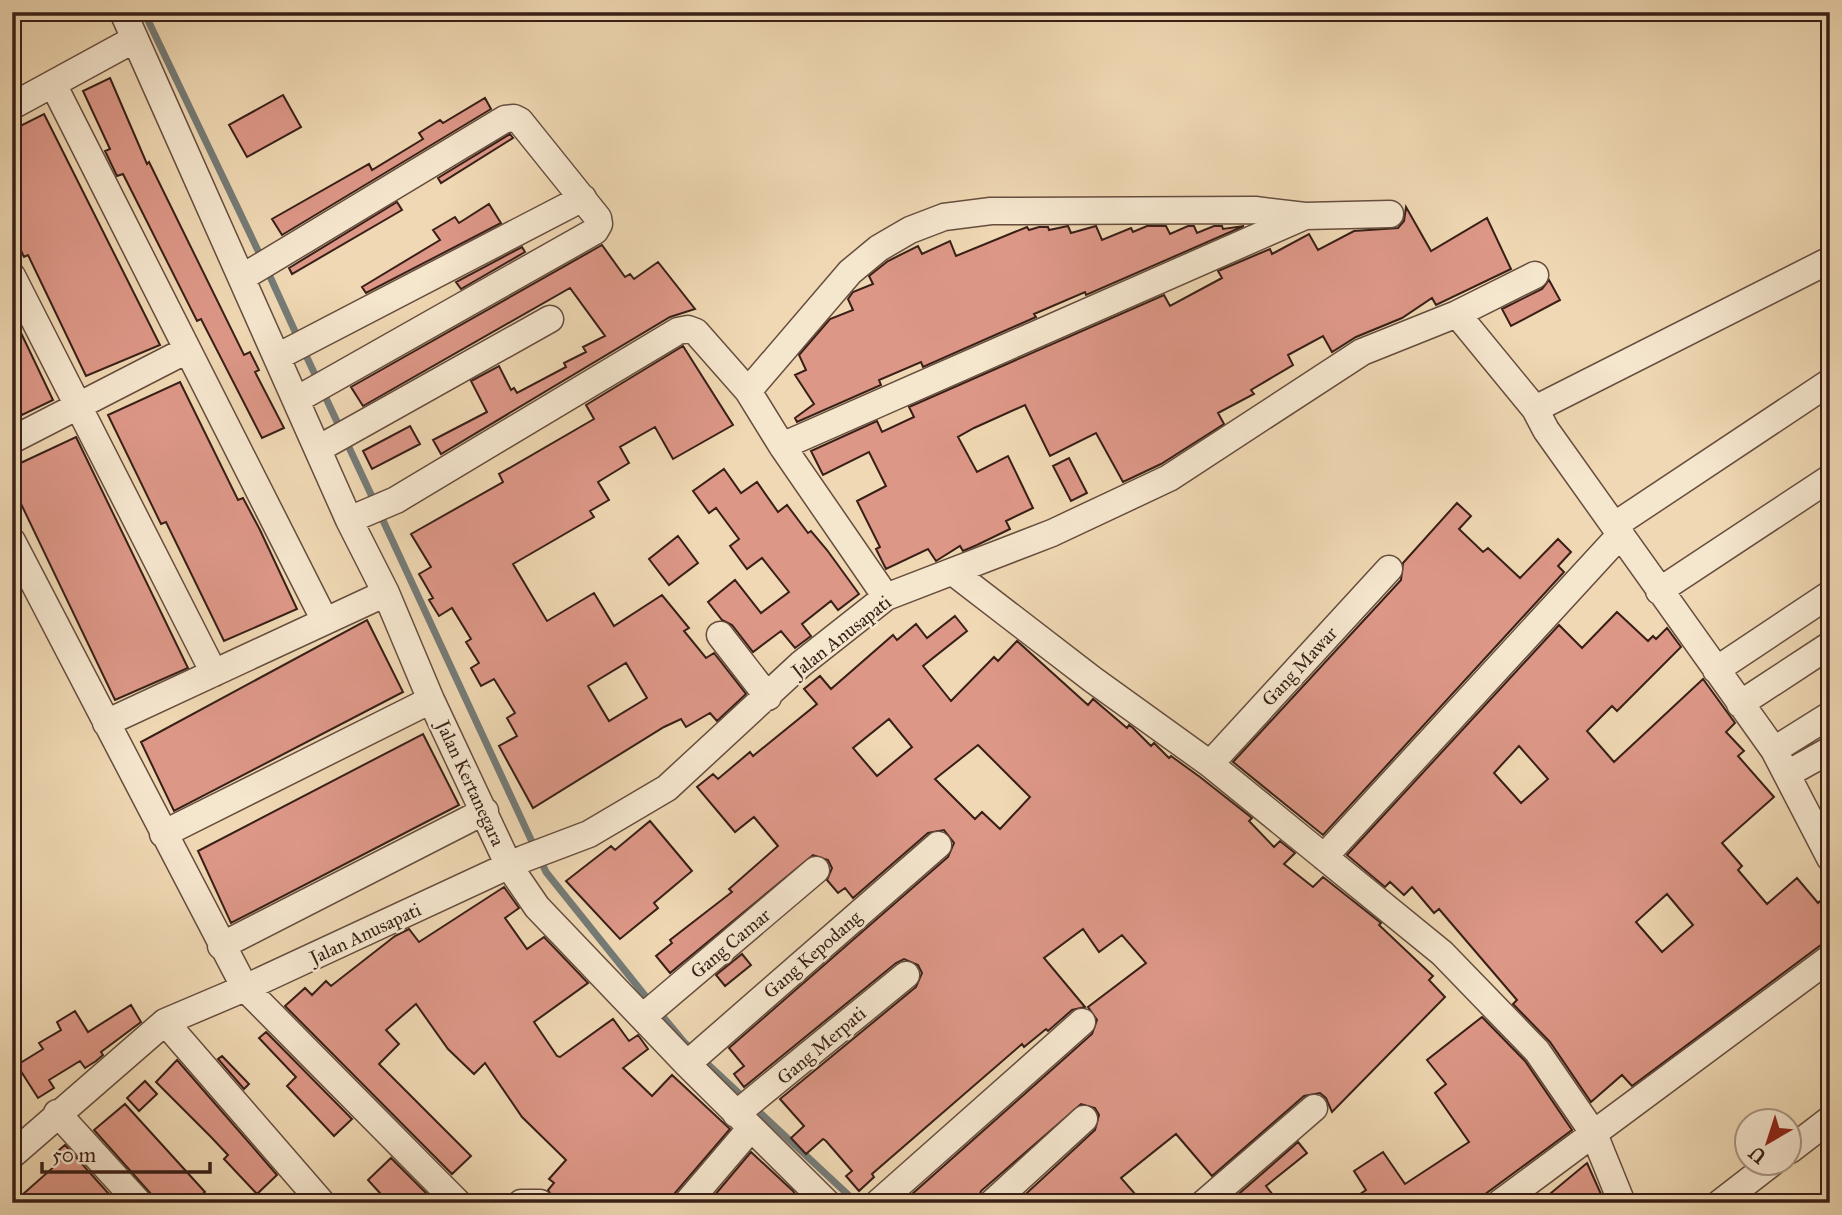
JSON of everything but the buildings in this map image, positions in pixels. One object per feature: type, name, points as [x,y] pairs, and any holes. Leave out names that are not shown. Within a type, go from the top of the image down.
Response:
[{"type":"street","name":"Jalan Kertanegara","points":[[123,12],[133,40],[248,273],[283,354],[333,441],[352,519],[431,700],[485,811],[516,862],[537,907],[650,1011],[748,1111],[827,1203]]},
{"type":"street","points":[[12,106],[133,40]]},
{"type":"street","points":[[53,84],[325,621]]},
{"type":"street","points":[[248,273],[505,120],[514,118],[520,121],[597,218],[599,224],[595,231],[345,375],[305,395]]},
{"type":"street","points":[[283,354],[321,337],[583,198]]},
{"type":"street","points":[[748,391],[850,272],[879,248],[910,230],[944,217],[991,211],[1255,210],[1305,216],[1390,214]]},
{"type":"street","points":[[782,446],[1305,216]]},
{"type":"street","points":[[1535,409],[1830,260]]},
{"type":"street","name":"Jalan Anusapati","points":[[12,1155],[57,1113],[165,1022],[246,988],[516,862],[570,843],[667,788],[802,664],[886,597],[1052,533],[1169,478],[1362,352],[1457,314],[1535,275]]},
{"type":"street","points":[[12,276],[80,405],[214,673]]},
{"type":"street","points":[[1457,314],[1535,409],[1546,430],[1774,750],[1789,773],[1830,858]]},
{"type":"street","points":[[333,441],[550,319]]},
{"type":"street","points":[[352,519],[396,499],[678,331],[688,329],[696,332],[748,391],[782,446],[886,597]]},
{"type":"street","points":[[12,440],[187,350]]},
{"type":"street","points":[[1324,858],[1618,530],[1830,382]]},
{"type":"street","points":[[1659,591],[1830,478]]},
{"type":"street","points":[[12,541],[163,834],[246,988],[458,1203]]},
{"type":"street","name":"Gang Mawar","points":[[1210,764],[1389,569]]},
{"type":"street","points":[[953,572],[1092,679],[1210,764],[1442,953],[1537,1051],[1594,1134],[1622,1203]]},
{"type":"street","points":[[106,723],[386,593]]},
{"type":"street","points":[[1716,670],[1830,594]]},
{"type":"street","points":[[720,635],[768,697]]},
{"type":"street","points":[[1740,704],[1830,645]]},
{"type":"street","points":[[163,834],[431,700]]},
{"type":"street","points":[[1774,750],[1830,715]]},
{"type":"street","points":[[1789,773],[1830,750]]},
{"type":"street","points":[[222,946],[485,811]]},
{"type":"street","name":"Gang Kepodang","points":[[695,1057],[938,845]]},
{"type":"street","name":"Gang Camar","points":[[650,1011],[816,870]]},
{"type":"street","points":[[1500,1203],[1830,958]]},
{"type":"street","name":"Gang Merpati","points":[[687,1203],[748,1111],[906,975]]},
{"type":"street","points":[[165,1022],[322,1203]]},
{"type":"street","points":[[878,1203],[1082,1022]]},
{"type":"street","points":[[1204,1203],[1314,1108]]},
{"type":"street","points":[[57,1113],[139,1203]]},
{"type":"street","points":[[992,1203],[1084,1119]]},
{"type":"street","points":[[1804,1139],[1829,1120]]},
{"type":"street","points":[[1720,1203],[1756,1176]]},
{"type":"street","points":[[522,1203],[540,1203]]},
{"type":"waterway","points":[[144,12],[262,259]]},
{"type":"waterway","points":[[267,270],[298,338]]},
{"type":"waterway","points":[[303,349],[375,503]]},
{"type":"waterway","points":[[380,514],[546,872],[651,1003]]},
{"type":"waterway","points":[[659,1012],[684,1042],[857,1203]]}]
